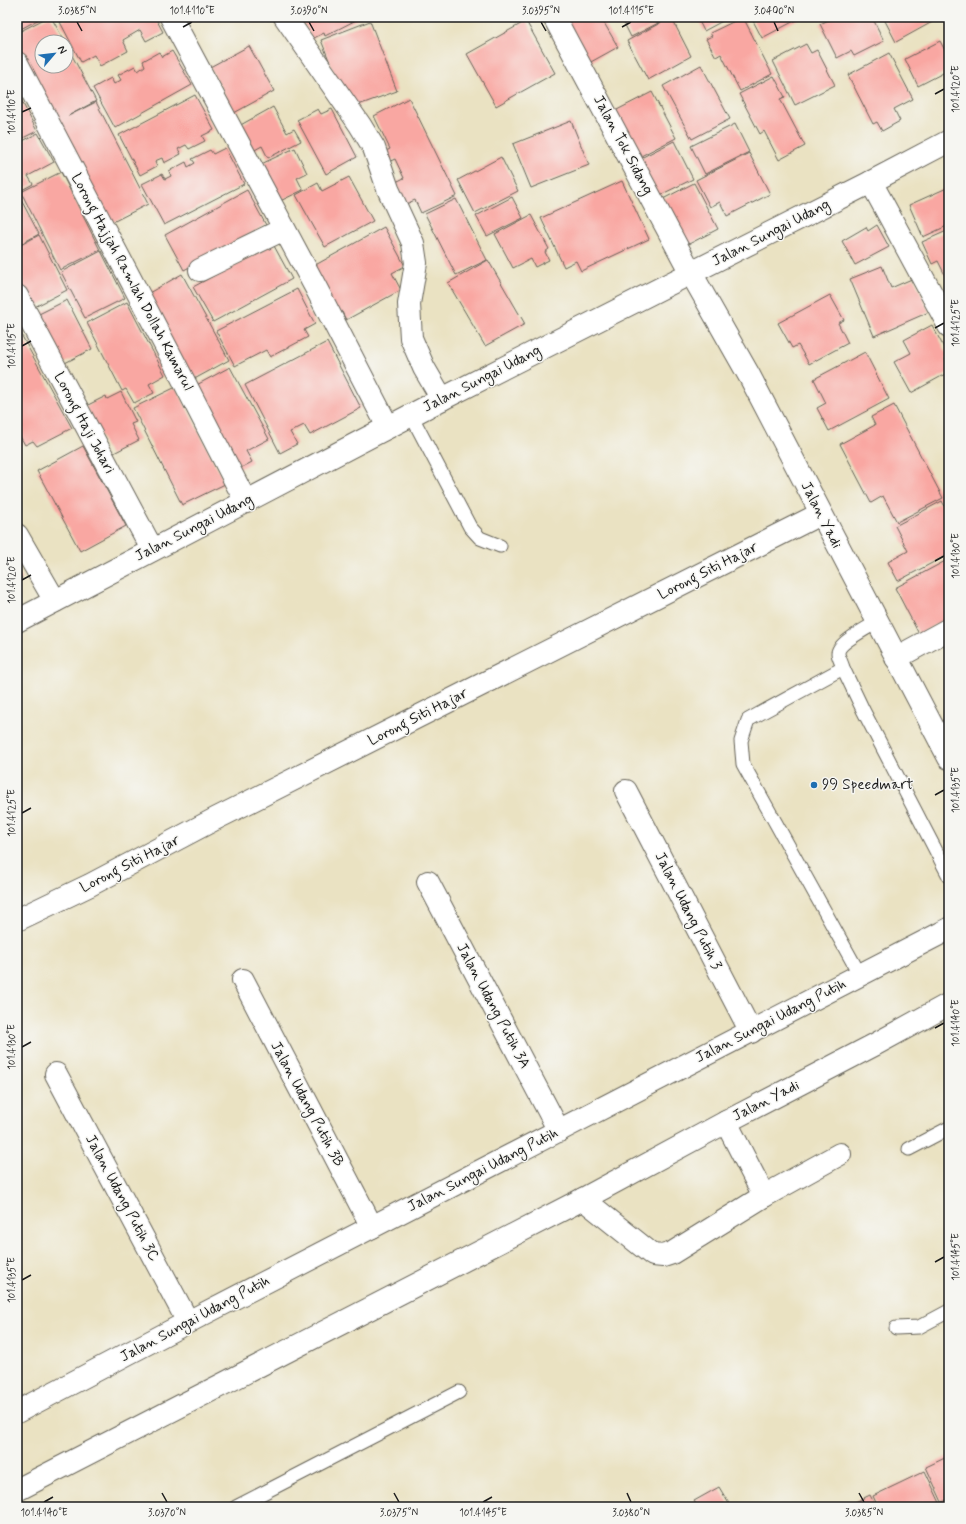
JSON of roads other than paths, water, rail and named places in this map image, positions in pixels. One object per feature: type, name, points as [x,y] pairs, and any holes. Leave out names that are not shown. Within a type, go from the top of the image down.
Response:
[{"type":"street","points":[[171,17],[388,427]]},
{"type":"street","points":[[285,17],[360,125],[374,148],[388,189],[413,243],[416,263],[409,304],[411,338],[424,368],[442,399]]},
{"type":"street","name":"Jalan Tok Sidang","points":[[554,17],[691,273]]},
{"type":"street","name":"Lorong Hajjah Ramlah Dollah Kamarul","points":[[17,63],[246,502]]},
{"type":"street","name":"Jalan Sungai Udang","points":[[17,621],[152,549],[246,502],[442,399],[871,182],[949,140]]},
{"type":"street","points":[[871,182],[949,326]]},
{"type":"street","points":[[200,270],[284,229]]},
{"type":"street","name":"Jalan Yadi","points":[[691,273],[750,377],[820,514],[949,758]]},
{"type":"street","name":"Lorong Haji Johari","points":[[17,296],[152,549]]},
{"type":"street","name":"Lorong Siti Hajar","points":[[17,920],[90,885],[217,818],[820,514]]},
{"type":"street","points":[[17,535],[55,601]]},
{"type":"street","points":[[896,658],[949,629]]},
{"type":"street","name":"Jalan Udang Putih 3","points":[[626,791],[751,1032]]},
{"type":"street","name":"Jalan Udang Putih 3A","points":[[428,882],[559,1131]]},
{"type":"street","name":"Jalan Sungai Udang Putih","points":[[17,1412],[188,1322],[949,929]]},
{"type":"street","name":"Jalan Udang Putih 3B","points":[[242,980],[372,1227]]},
{"type":"street","name":"Jalan Yadi","points":[[17,1490],[583,1199],[949,1004]]},
{"type":"street","name":"Jalan Udang Putih 3C","points":[[56,1074],[188,1322]]},
{"type":"street","points":[[726,1122],[764,1196]]},
{"type":"street","points":[[583,1199],[653,1255],[663,1256],[672,1253],[764,1196],[840,1154]]},
{"type":"lane","points":[[411,415],[470,527],[480,538],[500,546]]},
{"type":"lane","points":[[877,622],[844,642],[838,652],[843,668],[863,710],[949,876]]},
{"type":"lane","points":[[843,668],[748,720],[741,741],[743,764],[860,975]]},
{"type":"lane","points":[[909,1149],[949,1128]]},
{"type":"lane","points":[[896,1328],[919,1327],[949,1311]]},
{"type":"lane","points":[[236,1507],[459,1392]]},
{"type":"place","name":"99 Speedmart","points":[[814,785]]}]
